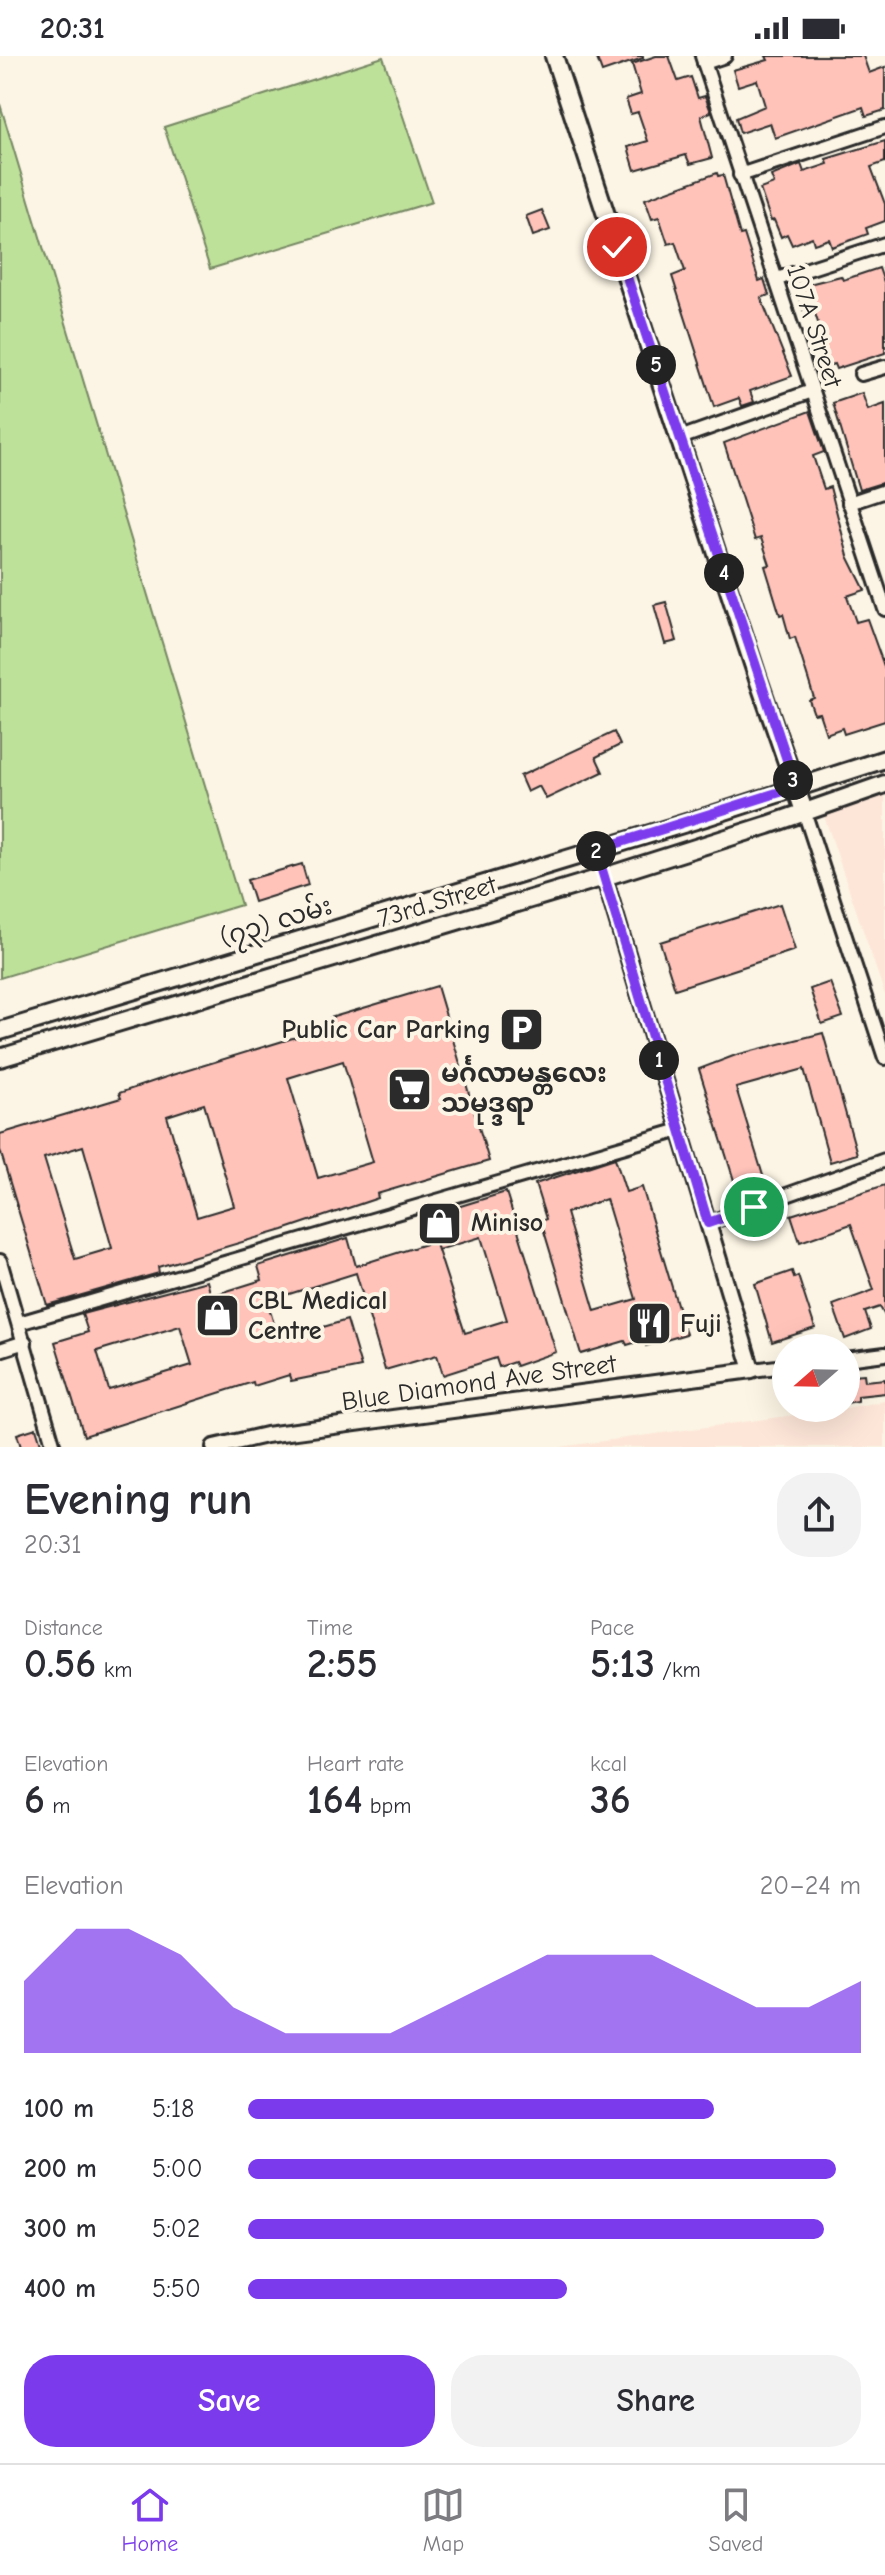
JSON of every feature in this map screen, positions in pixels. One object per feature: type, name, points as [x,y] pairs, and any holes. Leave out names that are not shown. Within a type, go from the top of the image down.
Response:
[{"type":"main road","points":[[554,56],[804,811]]},
{"type":"main road","points":[[796,787],[885,759]]},
{"type":"main road","name":"73rd Street","points":[[0,1058],[604,877],[885,784]]},
{"type":"main road","name":"(၇၃) လမ်း","points":[[0,1031],[796,787]]},
{"type":"street","points":[[703,59],[725,56]]},
{"type":"street","name":"107A Street","points":[[703,59],[885,609]]},
{"type":"street","points":[[740,175],[885,127]]},
{"type":"street","points":[[777,279],[885,244]]},
{"type":"street","points":[[861,374],[885,367]]},
{"type":"street","points":[[680,438],[812,391]]},
{"type":"street","points":[[849,503],[885,491]]},
{"type":"street","points":[[804,811],[885,1058]]},
{"type":"street","points":[[596,850],[752,1370],[772,1368]]},
{"type":"street","points":[[19,1323],[680,1130]]},
{"type":"street","points":[[708,1223],[885,1160]]},
{"type":"street","points":[[0,1261],[54,1447]]},
{"type":"street","points":[[0,1350],[25,1342]]},
{"type":"street","points":[[860,1357],[885,1354]]},
{"type":"street","name":"Blue Diamond Ave Street","points":[[214,1447],[266,1435],[752,1370]]},
{"type":"shaded area","points":[[885,779],[885,995],[819,801]]},
{"type":"shaded area","points":[[885,1401],[885,1447],[560,1447],[772,1418],[772,1422],[860,1422],[860,1405]]},
{"type":"green space","points":[[383,57],[432,202],[210,269],[164,127]]},
{"type":"green space","points":[[0,104],[241,905],[0,978]]},
{"type":"building","points":[[596,56],[643,56],[643,58],[602,72]]},
{"type":"building","points":[[656,56],[669,56],[678,81],[691,77],[698,98],[705,96],[711,112],[701,116],[712,158],[690,164],[686,155],[635,170],[628,147],[648,141],[638,112],[631,114],[626,99],[641,94],[632,64]]},
{"type":"building","points":[[766,56],[863,56],[869,73],[885,67],[885,110],[866,116],[863,107],[775,138],[770,123],[740,133],[736,118],[765,106],[757,80],[738,86],[733,70],[768,60]]},
{"type":"building","points":[[885,141],[885,162],[871,167],[885,204],[885,221],[866,228],[868,234],[832,247],[829,239],[814,244],[812,237],[792,245],[787,234],[781,237],[774,220],[771,221],[760,189],[774,184],[771,176],[801,164],[804,172],[828,164],[826,159]]},
{"type":"building","points":[[717,173],[718,176],[723,175],[740,235],[744,234],[759,281],[764,279],[769,295],[761,298],[792,376],[750,391],[754,402],[742,406],[739,398],[714,407],[672,276],[685,271],[675,242],[668,244],[659,217],[652,219],[645,199]]},
{"type":"building","points":[[542,210],[550,230],[533,236],[526,216]]},
{"type":"building","points":[[879,268],[885,285],[885,353],[836,369],[834,364],[822,368],[810,332],[820,329],[813,307],[803,310],[797,287],[841,276],[843,280]]},
{"type":"building","points":[[862,393],[868,410],[885,404],[885,482],[859,490],[833,403]]},
{"type":"building","points":[[810,411],[824,452],[813,456],[824,489],[830,487],[848,556],[865,590],[847,596],[856,622],[867,619],[885,669],[885,721],[844,734],[842,728],[826,734],[819,713],[814,714],[809,700],[814,698],[795,637],[790,639],[783,614],[780,615],[765,566],[770,565],[761,538],[755,540],[724,443]]},
{"type":"building","points":[[666,602],[677,641],[665,644],[654,605]]},
{"type":"building","points":[[614,732],[620,745],[596,757],[603,772],[546,799],[539,786],[527,792],[520,776]]},
{"type":"building","points":[[302,864],[308,885],[254,902],[247,880]]},
{"type":"building","points":[[780,904],[795,950],[675,989],[660,942]]},
{"type":"building","points":[[830,982],[843,1017],[822,1024],[810,989]]},
{"type":"building","points":[[437,986],[489,1161],[377,1194],[378,1198],[283,1230],[158,1267],[159,1273],[47,1305],[0,1150],[0,1134],[121,1098],[119,1093],[332,1026],[330,1018]],"holes":[[[343,1061],[373,1162],[318,1178],[288,1078]],[[204,1104],[234,1206],[197,1217],[167,1116]],[[83,1146],[112,1248],[75,1259],[44,1158]]]},
{"type":"building","points":[[823,1033],[857,1154],[830,1162],[804,1069],[736,1088],[765,1182],[737,1190],[699,1069],[736,1055]]},
{"type":"building","points":[[615,1158],[626,1192],[642,1187],[686,1334],[646,1346],[644,1340],[627,1345],[625,1341],[581,1354],[541,1221],[546,1219],[535,1184]],"holes":[[[606,1199],[636,1299],[595,1311],[566,1213]]]},
{"type":"building","points":[[885,1185],[885,1316],[880,1307],[865,1312],[871,1329],[858,1334],[843,1334],[833,1305],[874,1290],[851,1224],[800,1242],[791,1215]]},
{"type":"building","points":[[506,1192],[556,1352],[516,1366],[514,1362],[499,1367],[496,1358],[443,1375],[437,1355],[385,1370],[356,1273],[267,1301],[279,1340],[347,1320],[361,1367],[291,1381],[289,1375],[254,1386],[253,1382],[84,1436],[55,1342],[88,1332],[82,1314],[207,1281],[211,1296],[262,1280],[258,1266],[348,1238],[356,1266],[435,1241],[465,1333],[507,1320],[481,1237],[438,1250],[428,1216]],"holes":[[[180,1326],[192,1365],[109,1390],[97,1351]]]},
{"type":"building","points":[[792,1271],[794,1278],[798,1276],[815,1328],[797,1334],[772,1334],[772,1342],[755,1284]]},
{"type":"building","points":[[860,1374],[864,1374],[865,1381],[885,1379],[885,1393],[860,1396]]},
{"type":"building","points":[[36,1428],[42,1447],[21,1447],[17,1434]]},
{"type":"place","name":"Public Car Parking","points":[[522,1030]]},
{"type":"place","name":"မင်္ဂလာမန္တလေး သမုဒ္ဒရာ","points":[[410,1089]]},
{"type":"place","name":"Miniso","points":[[440,1223]]},
{"type":"place","name":"CBL Medical Centre","points":[[217,1316]]},
{"type":"place","name":"Fuji","points":[[649,1324]]},
{"type":"route","points":[[617,247],[796,787],[596,850],[708,1223],[754,1207]]}]
